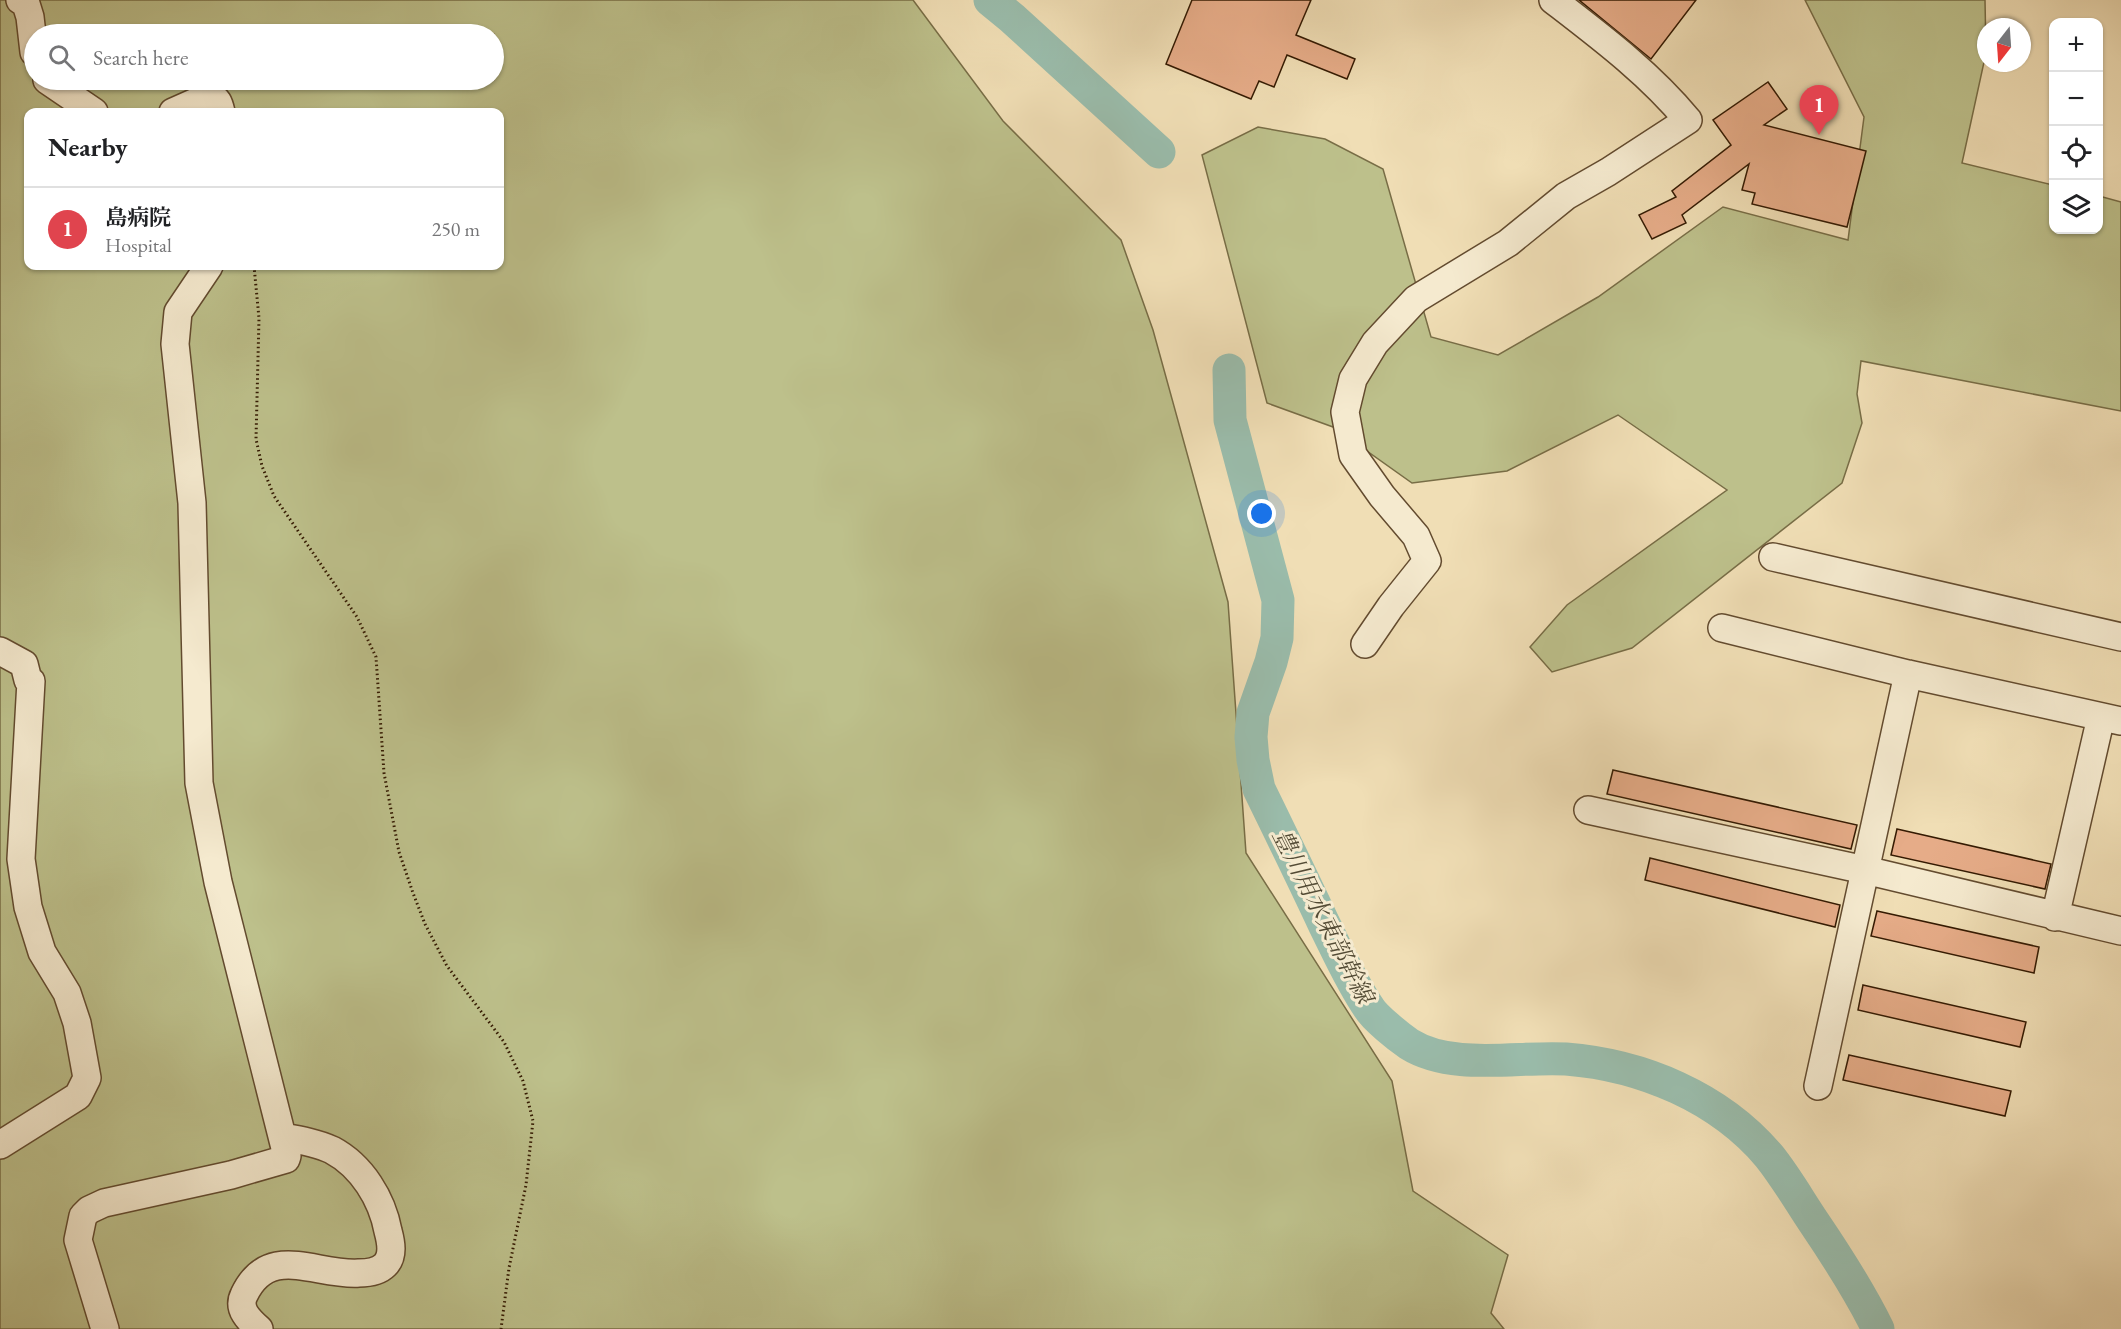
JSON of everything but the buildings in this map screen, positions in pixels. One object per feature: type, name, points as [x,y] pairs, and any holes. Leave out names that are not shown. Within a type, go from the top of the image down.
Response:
[{"type":"street","points":[[20,0],[26,4],[31,24]]},
{"type":"street","points":[[1365,644],[1391,606],[1427,561],[1416,536],[1382,496],[1353,455],[1345,412],[1353,379],[1375,343],[1416,299],[1508,243],[1566,196],[1608,172],[1688,120],[1664,92],[1622,54],[1553,0]]},
{"type":"street","points":[[62,90],[88,108]]},
{"type":"street","points":[[182,108],[209,96],[219,103],[220,108]]},
{"type":"street","points":[[105,1329],[78,1240],[83,1216],[88,1209],[104,1203],[231,1175],[286,1159],[287,1156],[218,882],[198,783],[192,503],[175,344],[178,312],[206,270]]},
{"type":"street","points":[[1773,557],[2121,637]]},
{"type":"street","points":[[1722,628],[1908,674],[2111,719],[2055,917]]},
{"type":"street","points":[[0,651],[24,664],[28,680],[31,681],[21,859],[28,907],[42,952],[67,993],[77,1023],[87,1077],[78,1096],[0,1145]]},
{"type":"street","points":[[1818,1086],[1908,674]]},
{"type":"street","points":[[1588,810],[1865,870],[2121,931]]},
{"type":"street","points":[[259,1329],[243,1312],[241,1304],[248,1288],[262,1272],[276,1265],[294,1265],[343,1274],[371,1272],[384,1266],[389,1259],[392,1247],[380,1203],[353,1166],[332,1150],[310,1142],[283,1137]]},
{"type":"path","points":[[254,270],[259,318],[256,439],[262,466],[274,496],[357,617],[376,657],[384,773],[399,852],[425,924],[447,966],[504,1042],[523,1081],[533,1122],[526,1185],[509,1269],[501,1329]]},
{"type":"green space","points":[[0,0],[913,0],[1003,121],[1121,240],[1153,330],[1228,602],[1246,853],[1392,1081],[1413,1191],[1508,1255],[1491,1313],[1504,1329],[0,1329]]},
{"type":"green space","points":[[1805,0],[1985,0],[1985,18],[1977,18],[1977,72],[1982,72],[1962,163],[2049,184],[2049,234],[2103,234],[2103,197],[2121,202],[2121,411],[1861,361],[1857,394],[1862,423],[1842,483],[1632,648],[1552,672],[1530,647],[1567,605],[1727,490],[1618,415],[1507,471],[1412,483],[1333,427],[1267,403],[1202,155],[1258,127],[1325,139],[1383,169],[1431,337],[1498,355],[1598,297],[1723,207],[1848,240],[1864,117]]},
{"type":"waterway","name":"豊川用水東部幹線","points":[[990,0],[1159,152]]},
{"type":"waterway","name":"豊川用水東部幹線","points":[[1229,370],[1230,420],[1278,600],[1277,638],[1253,713],[1251,737],[1259,789],[1345,967],[1369,1008],[1399,1037],[1426,1052],[1465,1060],[1566,1059],[1594,1062],[1650,1077],[1703,1101],[1749,1135],[1769,1156],[1848,1275],[1878,1329]]},
{"type":"place","name":"島病院","points":[[1819,135]]}]
